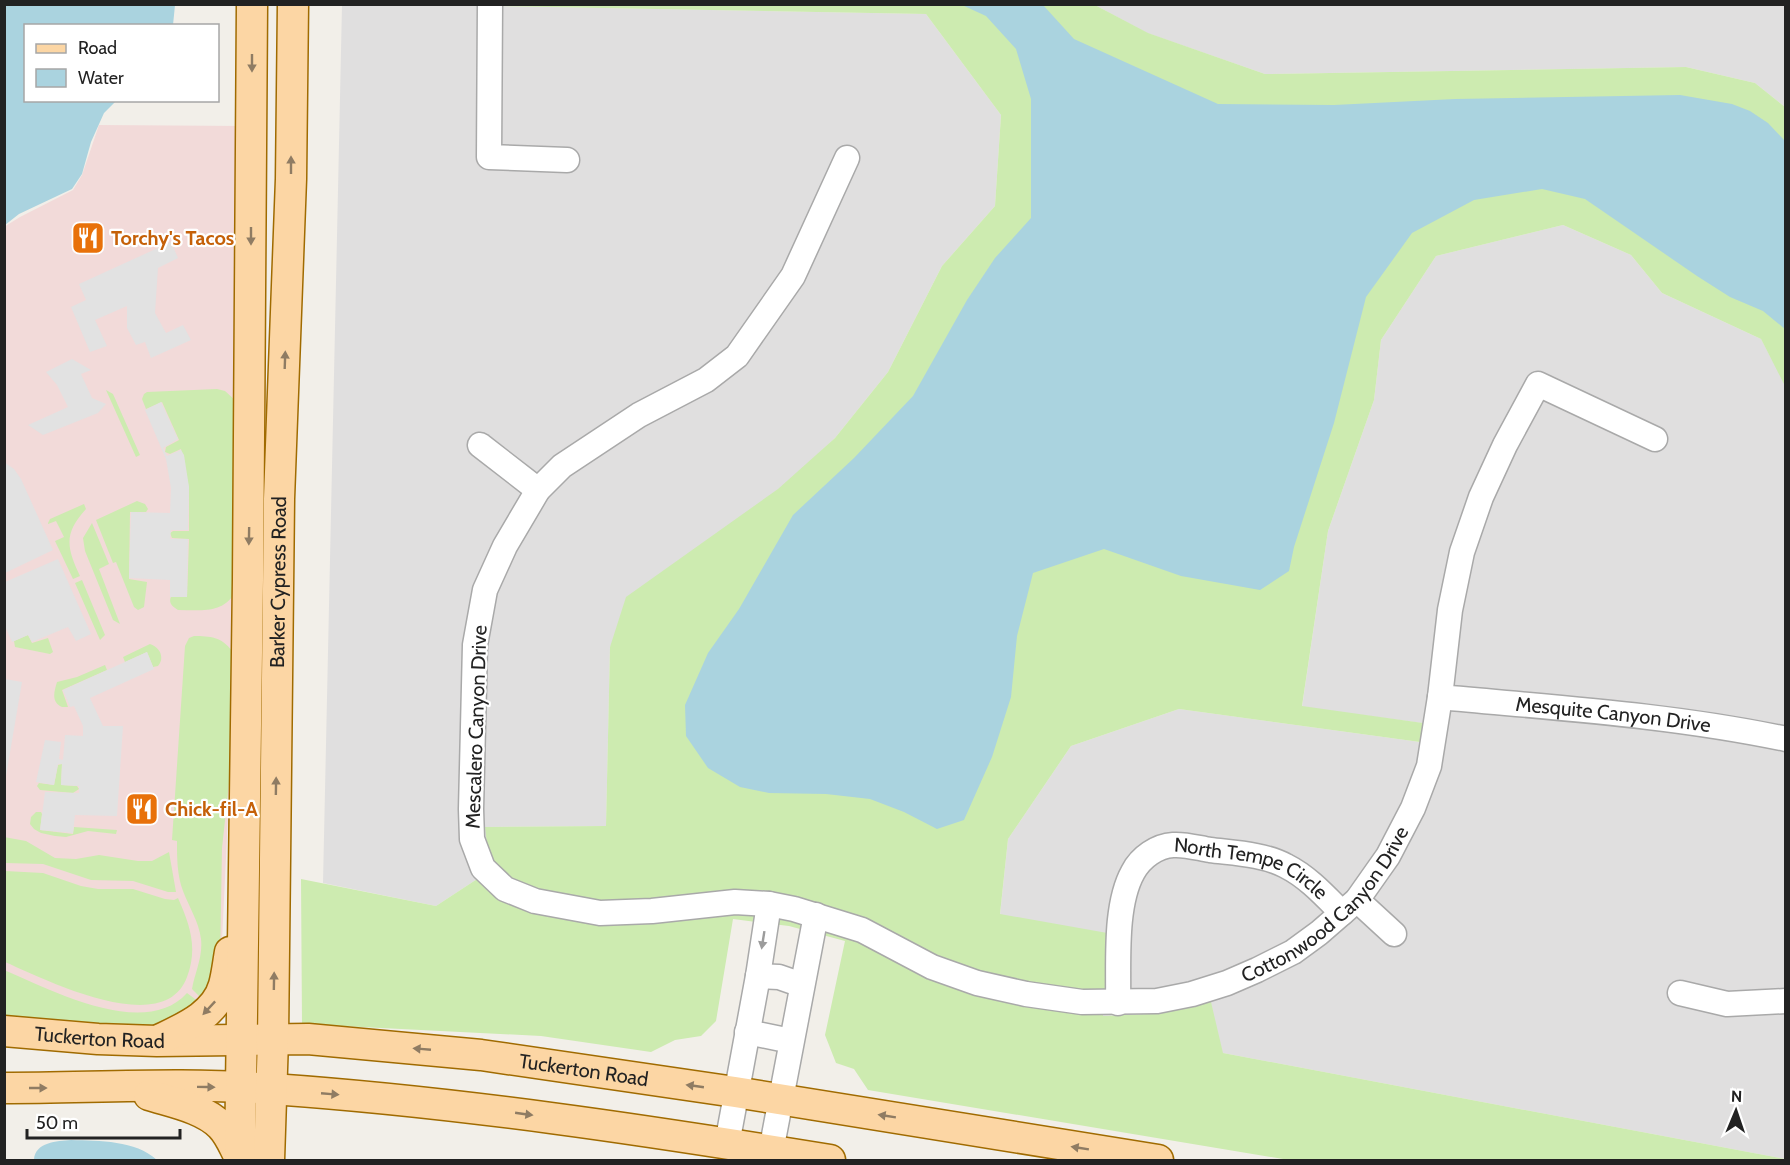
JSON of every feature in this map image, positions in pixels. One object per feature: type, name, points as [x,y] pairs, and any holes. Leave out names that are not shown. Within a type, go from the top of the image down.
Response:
[{"type":"main road","name":"Barker Cypress Road","points":[[250,1160],[241,1088],[250,379],[252,4]]},
{"type":"main road","name":"Barker Cypress Road","points":[[250,1160],[272,1089],[279,556],[291,179],[293,4]]},
{"type":"main road","points":[[250,379],[260,380],[266,384],[268,396],[266,482],[279,556]]},
{"type":"main road","points":[[158,1041],[189,1026],[208,1011],[220,996],[244,894]]},
{"type":"main road","name":"Tuckerton Road","points":[[4,1031],[98,1039],[158,1041],[308,1039],[481,1054],[780,1098],[1158,1161]]},
{"type":"main road","points":[[4,1088],[272,1089],[476,1107],[830,1161]]},
{"type":"main road","points":[[129,1088],[214,1120],[250,1160]]},
{"type":"street","points":[[490,4],[489,157],[567,160]]},
{"type":"street","name":"Mescalero Canyon Drive","points":[[805,912],[769,904],[735,902],[652,911],[600,913],[536,901],[505,889],[483,868],[472,839],[475,645],[485,590],[505,546],[538,490],[562,466],[607,435],[639,415],[706,380],[736,356],[793,276],[847,158]]},
{"type":"street","name":"Cottonwood Canyon Drive","points":[[805,912],[862,930],[932,967],[977,983],[1026,994],[1082,1002],[1157,1001],[1192,994],[1227,983],[1293,952],[1350,906],[1388,856],[1413,808],[1429,766],[1450,610],[1462,552],[1481,497],[1505,445],[1538,384],[1655,439]]},
{"type":"street","points":[[480,445],[538,490]]},
{"type":"street","name":"Mesquite Canyon Drive","points":[[1440,697],[1632,714],[1785,739]]},
{"type":"street","name":"North Tempe Circle","points":[[1118,1003],[1122,904],[1133,872],[1149,853],[1162,847],[1174,845],[1263,858],[1283,864],[1394,934]]},
{"type":"street","points":[[727,1144],[769,904]]},
{"type":"street","points":[[771,1151],[802,985],[805,912]]},
{"type":"street","points":[[758,976],[779,977],[802,985]]},
{"type":"street","points":[[1680,993],[1727,1004],[1785,1001]]},
{"type":"street","points":[[747,1032],[791,1041]]},
{"type":"shaded area","points":[[500,4],[500,6],[926,14],[1001,115],[995,206],[942,266],[888,372],[835,438],[610,647],[606,826],[486,827],[497,866],[436,906],[323,883],[342,5]]},
{"type":"shaded area","points":[[1095,5],[1785,5],[1785,107],[1755,83],[1686,67],[1265,74],[1147,33]]},
{"type":"shaded area","points":[[99,125],[245,126],[236,653],[221,961],[216,985],[176,1023],[5,1014],[4,227],[73,190],[82,175]]},
{"type":"shaded area","points":[[1563,225],[1631,255],[1662,293],[1761,339],[1786,386],[1785,1159],[1223,1053],[1147,1014],[1103,1016],[1000,915],[1008,839],[1071,746],[1179,709],[1420,742],[1422,723],[1302,707],[1328,531],[1374,400],[1381,340],[1436,256]]},
{"type":"shaded area","points":[[171,242],[178,258],[158,268],[155,313],[166,333],[183,325],[191,340],[151,358],[145,342],[136,345],[127,328],[127,306],[95,320],[107,346],[90,352],[71,307],[86,300],[79,284]]},
{"type":"shaded area","points":[[72,359],[91,370],[81,374],[92,398],[106,404],[98,413],[43,435],[28,425],[68,407],[57,385],[46,372]]},
{"type":"shaded area","points":[[161,402],[178,439],[163,448],[167,456],[181,450],[184,455],[189,487],[188,530],[171,530],[170,539],[188,539],[187,597],[170,597],[170,580],[129,578],[131,512],[170,513],[171,488],[166,459],[145,410]]},
{"type":"shaded area","points":[[4,462],[14,469],[21,479],[53,550],[5,573]]},
{"type":"shaded area","points":[[58,559],[91,634],[76,641],[68,627],[32,642],[28,635],[12,642],[5,626],[5,582]]},
{"type":"shaded area","points":[[147,652],[154,669],[90,698],[103,726],[123,726],[117,816],[75,815],[73,833],[40,830],[45,792],[79,793],[79,786],[61,785],[62,764],[58,764],[54,785],[36,782],[45,740],[61,742],[59,759],[63,760],[65,735],[83,736],[83,726],[74,706],[70,707],[63,690]]},
{"type":"shaded area","points":[[4,679],[22,682],[5,782]]},
{"type":"green space","points":[[500,5],[1095,5],[1148,33],[1265,74],[1686,67],[1755,83],[1785,107],[1785,386],[1761,339],[1662,293],[1631,255],[1563,225],[1436,256],[1381,340],[1374,400],[1328,531],[1302,706],[1423,723],[1420,742],[1179,709],[1071,746],[1008,839],[1000,914],[1113,934],[1103,1016],[1147,1014],[1211,1002],[1223,1053],[1785,1160],[1289,1160],[868,1090],[854,1069],[836,1063],[825,1035],[845,941],[789,926],[733,919],[716,1021],[701,1036],[675,1040],[651,1052],[541,1036],[302,1024],[301,879],[436,906],[497,866],[488,853],[485,827],[606,826],[610,647],[626,597],[778,489],[835,438],[888,372],[942,266],[995,206],[1001,115],[926,14]]},
{"type":"green space","points":[[217,389],[225,391],[235,400],[234,594],[217,608],[178,610],[172,605],[170,599],[171,597],[187,597],[189,539],[172,538],[170,533],[189,531],[189,488],[181,449],[170,454],[165,452],[166,447],[179,440],[162,402],[146,409],[142,399],[147,392]]},
{"type":"green space","points":[[106,390],[113,394],[140,455],[136,457]]},
{"type":"green space","points":[[137,501],[145,504],[148,509],[146,512],[130,512],[129,579],[147,582],[144,607],[138,610],[134,607],[116,562],[113,563],[96,520]]},
{"type":"green space","points":[[84,504],[86,509],[71,534],[70,549],[80,576],[73,579],[55,541],[64,537],[56,521],[48,523],[50,519]]},
{"type":"green space","points":[[92,523],[109,564],[99,569],[120,624],[113,620],[85,551],[83,538]]},
{"type":"green space","points":[[82,580],[105,635],[100,640],[75,583]]},
{"type":"green space","points":[[28,635],[32,643],[48,638],[53,652],[50,654],[15,647],[14,641]]},
{"type":"green space","points":[[194,636],[215,638],[232,651],[234,737],[222,848],[220,964],[205,1002],[192,989],[200,958],[201,939],[181,885],[177,841],[172,840],[185,646],[189,638]]},
{"type":"green space","points":[[150,644],[160,653],[161,660],[158,666],[153,667],[147,652],[125,662],[123,657]]},
{"type":"green space","points":[[105,665],[107,670],[62,690],[68,707],[62,707],[56,702],[54,693],[57,682],[77,677]]},
{"type":"green space","points":[[62,764],[61,785],[77,786],[79,789],[73,793],[40,790],[37,786],[39,783],[54,785],[58,765]]},
{"type":"green space","points":[[36,812],[42,814],[40,830],[73,834],[74,827],[117,830],[116,834],[88,831],[66,837],[41,833],[30,824],[31,817]]},
{"type":"green space","points":[[4,837],[26,841],[55,858],[76,859],[99,855],[152,861],[169,852],[176,892],[168,892],[133,881],[91,880],[43,864],[5,863]]},
{"type":"green space","points":[[5,871],[43,873],[81,886],[98,889],[133,889],[165,899],[178,898],[191,937],[192,956],[187,977],[174,995],[154,1004],[130,1004],[102,1000],[74,991],[5,962]]},
{"type":"green space","points":[[4,970],[71,998],[97,1007],[123,1012],[147,1012],[169,1006],[187,993],[203,1005],[153,1027],[5,1017]]},
{"type":"water","points":[[5,4],[175,5],[173,24],[24,24],[24,102],[115,102],[104,113],[91,142],[82,174],[72,189],[19,214],[5,225]]},
{"type":"water","points":[[962,5],[1043,5],[1074,39],[1218,104],[1334,105],[1455,99],[1680,95],[1732,104],[1750,111],[1768,123],[1785,141],[1785,329],[1763,311],[1730,297],[1697,276],[1585,199],[1542,189],[1474,200],[1412,233],[1366,297],[1334,423],[1294,547],[1289,571],[1260,590],[1181,576],[1104,549],[1033,573],[1017,636],[1011,697],[992,757],[964,820],[937,829],[904,812],[870,799],[826,794],[769,793],[740,787],[708,768],[686,736],[685,705],[708,653],[739,609],[793,515],[854,458],[913,396],[967,300],[995,258],[1031,218],[1031,99],[1016,49],[986,16]]},
{"type":"water","points":[[71,1140],[105,1141],[128,1145],[148,1153],[157,1160],[34,1160],[35,1154],[42,1146]]},
{"type":"place","name":"Torchy's Tacos","points":[[88,238]]},
{"type":"place","name":"Chick-fil-A","points":[[142,809]]}]
